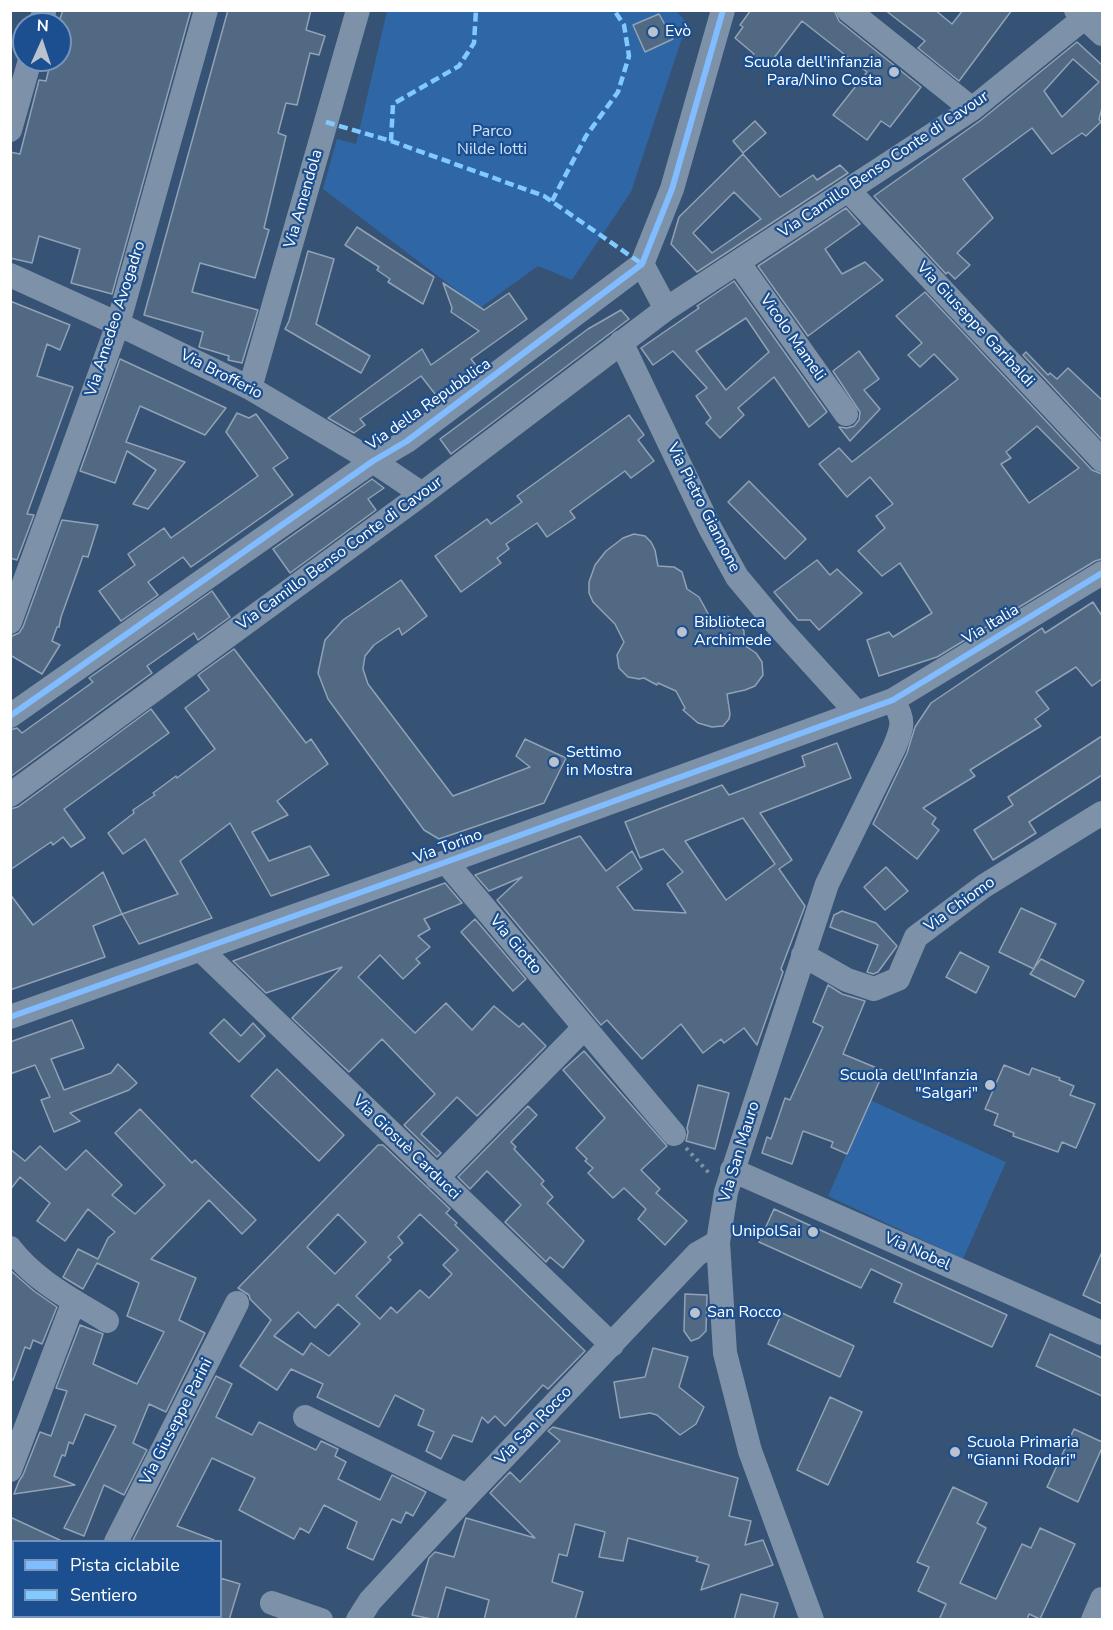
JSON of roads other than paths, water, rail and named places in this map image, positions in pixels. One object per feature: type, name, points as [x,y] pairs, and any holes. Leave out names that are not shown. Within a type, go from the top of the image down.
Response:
[{"type":"street","name":"Via Amedeo Avogadro","points":[[10,622],[118,324],[206,10]]},
{"type":"street","name":"Via Amendola","points":[[250,388],[358,10]]},
{"type":"street","points":[[666,309],[642,264],[672,189],[723,10]]},
{"type":"street","points":[[848,10],[972,109]]},
{"type":"street","points":[[1085,13],[1102,34]]},
{"type":"street","name":"Via Camillo Benso Conte di Cavour","points":[[10,795],[422,494],[666,309],[972,109],[1085,13]]},
{"type":"street","points":[[10,130],[21,72]]},
{"type":"street","name":"Via Giuseppe Garibaldi","points":[[848,190],[1102,460]]},
{"type":"street","name":"Vicolo Mameli","points":[[738,262],[846,414]]},
{"type":"street","name":"Via della Repubblica","points":[[10,716],[373,461],[407,441],[642,264]]},
{"type":"street","name":"Via Brofferio","points":[[10,275],[250,388],[373,461],[422,494]]},
{"type":"street","name":"Via Pietro Giannone","points":[[621,342],[710,528],[737,577],[857,713]]},
{"type":"street","name":"Via Italia","points":[[893,700],[1102,573]]},
{"type":"street","name":"Via Torino","points":[[10,1017],[893,700]]},
{"type":"street","name":"Via San Mauro","points":[[812,1620],[750,1451],[725,1353],[718,1242],[729,1181],[827,884],[902,729],[903,716],[893,700]]},
{"type":"street","name":"Via Chiomo","points":[[803,955],[847,980],[874,989],[898,979],[916,937],[984,886],[1102,813]]},
{"type":"street","name":"Via Giotto","points":[[446,862],[674,1134]]},
{"type":"street","name":"Via Giosuè Carducci","points":[[201,950],[612,1345]]},
{"type":"street","points":[[437,1178],[584,1028]]},
{"type":"street","name":"Via Nobel","points":[[729,1181],[1102,1333]]},
{"type":"street","name":"Via San Rocco","points":[[358,1620],[370,1601],[467,1496],[698,1254],[718,1242]]},
{"type":"street","points":[[10,1248],[21,1262],[59,1292],[107,1321]]},
{"type":"street","points":[[13,1457],[74,1301]]},
{"type":"street","name":"Via Giuseppe Parini","points":[[117,1540],[237,1303]]},
{"type":"street","points":[[305,1417],[467,1496]]},
{"type":"street","points":[[1093,1620],[1102,1599]]},
{"type":"street","points":[[272,1603],[321,1620]]},
{"type":"street","points":[[60,1618],[77,1620]]},
{"type":"place","name":"Evò","points":[[653,32]]},
{"type":"place","name":"Scuola dell'infanzia Para/Nino Costa","points":[[894,72]]},
{"type":"place","name":"Biblioteca Archimede","points":[[682,632]]},
{"type":"place","name":"Settimo in Mostra","points":[[554,762]]},
{"type":"place","name":"Scuola dell'Infanzia \"Salgari\"","points":[[990,1085]]},
{"type":"place","name":"UnipolSai","points":[[813,1232]]},
{"type":"place","name":"San Rocco","points":[[695,1313]]},
{"type":"place","name":"Scuola Primaria \"Gianni Rodari\"","points":[[955,1452]]},
{"type":"park label","name":"Parco Nilde Iotti","points":[[492,141]]}]
